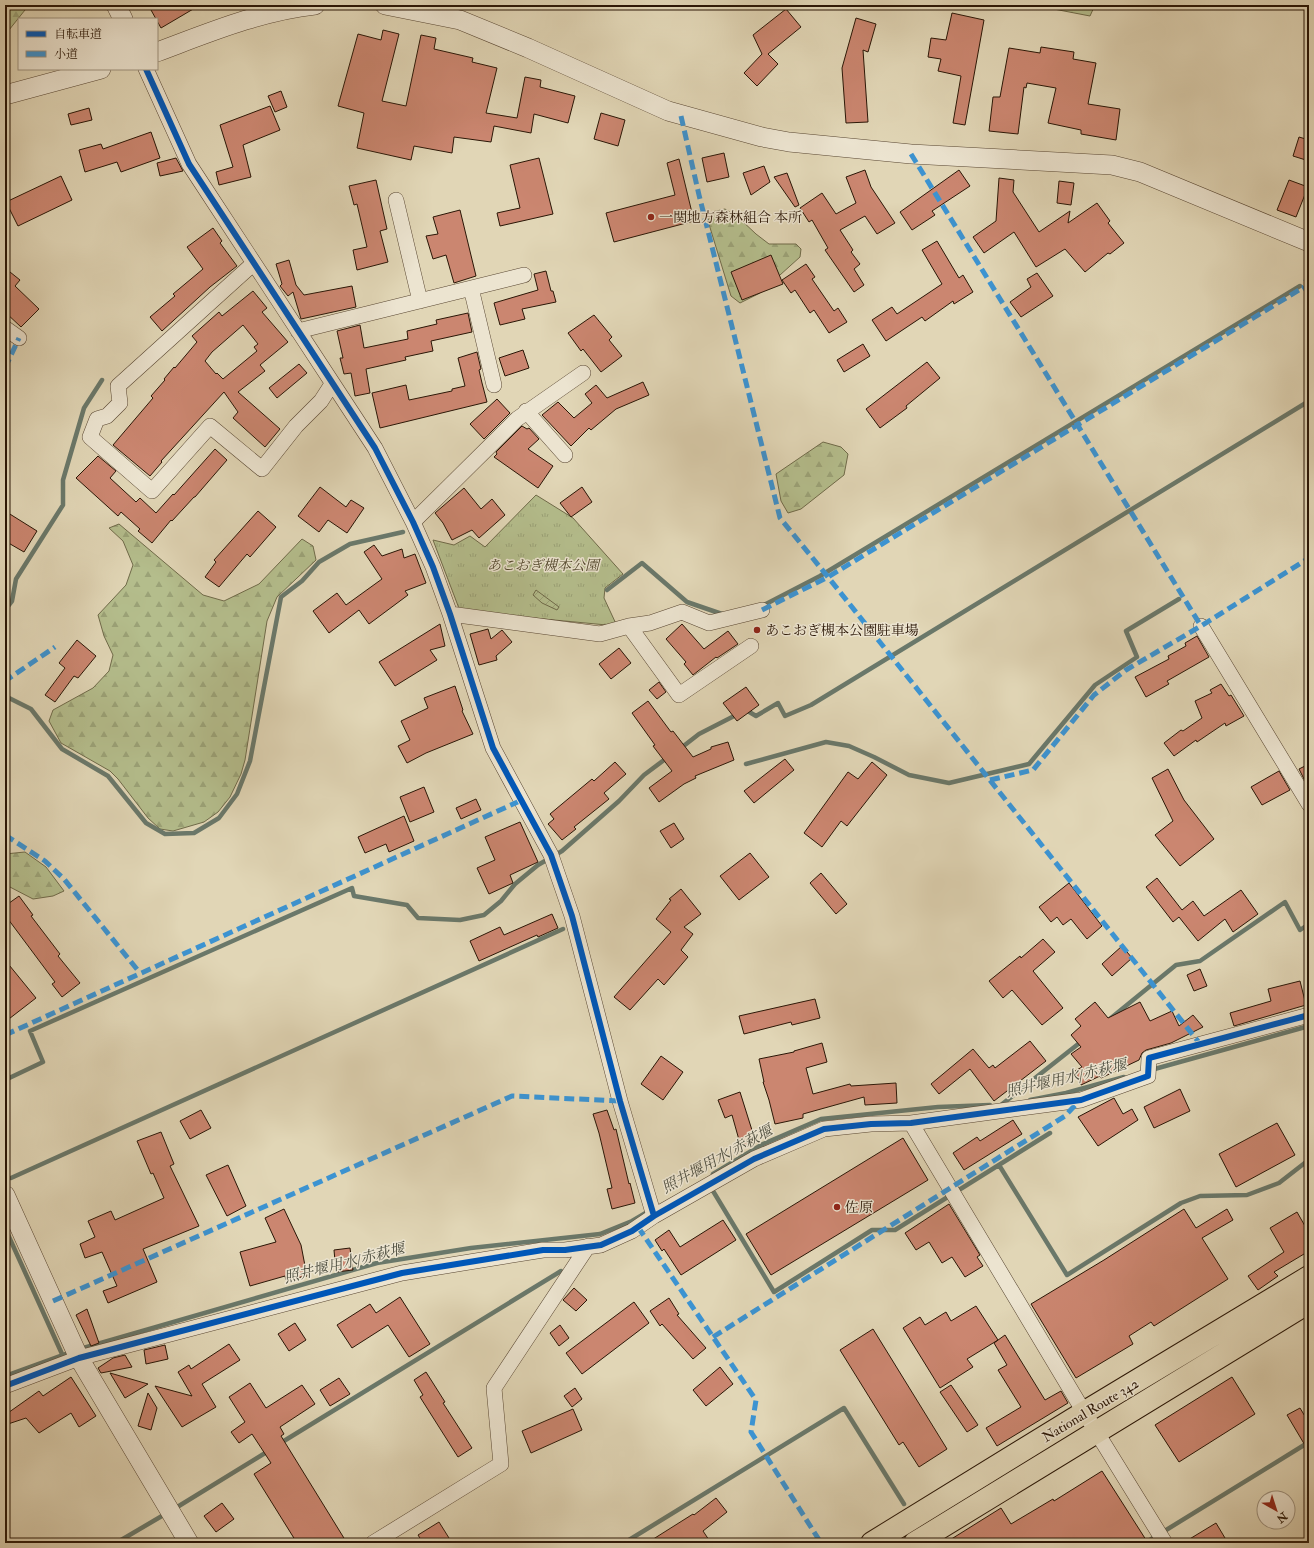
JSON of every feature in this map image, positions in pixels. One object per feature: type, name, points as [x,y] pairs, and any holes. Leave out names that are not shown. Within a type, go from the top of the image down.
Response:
[{"type":"highway","name":"National Route 342","points":[[872,1543],[1085,1412],[1304,1298]]},
{"type":"highway","name":"National Route 342","points":[[915,1543],[1096,1431],[1304,1298]]},
{"type":"street","points":[[116,5],[122,18]]},
{"type":"street","points":[[158,52],[234,24],[299,7],[315,5]]},
{"type":"street","points":[[386,5],[460,20],[528,48],[668,111],[762,137],[789,142],[911,154],[1112,165],[1140,172],[1309,242]]},
{"type":"street","points":[[5,95],[97,70]]},
{"type":"street","points":[[146,70],[189,164],[375,448],[413,522],[433,567],[450,614],[492,748],[551,855],[570,909],[620,1101],[654,1216]]},
{"type":"street","points":[[396,200],[420,301]]},
{"type":"street","points":[[254,263],[118,386],[120,403],[107,416],[97,420],[90,438],[152,491],[210,426],[262,469],[296,426],[321,401],[332,384]]},
{"type":"street","points":[[298,331],[524,275]]},
{"type":"street","points":[[471,288],[494,385]]},
{"type":"street","points":[[5,328],[18,338]]},
{"type":"street","points":[[413,522],[516,419],[583,373]]},
{"type":"street","points":[[526,411],[565,454]]},
{"type":"street","points":[[450,614],[600,634],[629,626],[650,623],[682,612],[709,622],[762,610]]},
{"type":"street","points":[[629,626],[679,695],[751,646]]},
{"type":"street","points":[[1201,626],[1308,802]]},
{"type":"street","points":[[5,1386],[79,1358],[402,1273],[543,1250],[565,1250],[601,1245],[632,1231],[654,1216],[754,1159],[824,1129],[871,1124],[911,1123],[1080,1100],[1148,1076],[1149,1058],[1309,1015]]},
{"type":"street","points":[[911,1123],[1165,1543]]},
{"type":"street","points":[[5,1195],[79,1358],[189,1543]]},
{"type":"street","points":[[372,1543],[501,1464],[494,1388],[588,1246]]},
{"type":"green space","points":[[5,5],[29,5],[18,18],[5,35]]},
{"type":"green space","points":[[1033,5],[1095,5],[1090,16]]},
{"type":"green space","points":[[725,209],[740,219],[769,244],[796,244],[801,249],[800,257],[760,293],[740,303],[731,296],[708,221],[712,212]]},
{"type":"green space","points":[[823,442],[841,447],[848,454],[844,475],[801,509],[788,513],[781,501],[776,474]]},
{"type":"green space","name":"あこおぎ槻本公園","points":[[536,495],[573,518],[623,574],[605,588],[604,598],[617,626],[460,611],[433,540],[454,545],[470,536],[485,547]]},
{"type":"green space","points":[[119,524],[203,595],[224,601],[259,584],[302,539],[313,546],[316,560],[277,597],[267,621],[245,760],[241,774],[230,797],[218,812],[204,822],[173,831],[160,829],[148,818],[110,771],[61,743],[49,721],[53,710],[93,688],[109,671],[113,655],[104,636],[98,615],[126,585],[133,565],[123,541],[109,528]]},
{"type":"green space","points":[[536,590],[559,607],[557,610],[542,603],[533,595]]},
{"type":"green space","points":[[25,852],[46,867],[64,891],[53,896],[33,899],[8,886],[5,882],[5,854]]},
{"type":"building","points":[[159,5],[200,5],[161,28],[158,23],[158,18],[155,18],[151,10]]},
{"type":"building","points":[[786,9],[801,27],[768,54],[778,64],[757,86],[744,73],[762,54],[753,35]]},
{"type":"building","points":[[952,13],[984,20],[965,125],[953,123],[961,76],[938,71],[941,59],[928,57],[931,38],[946,40]]},
{"type":"building","points":[[856,18],[876,24],[868,52],[863,50],[868,122],[846,123],[842,68]]},
{"type":"building","points":[[383,30],[399,34],[382,101],[406,106],[421,35],[436,38],[434,49],[473,58],[472,62],[497,68],[486,113],[517,118],[525,77],[541,80],[540,87],[575,96],[568,123],[534,114],[531,133],[494,126],[491,142],[454,137],[452,153],[414,146],[411,160],[357,148],[364,113],[338,106],[358,34],[381,40]]},
{"type":"building","points":[[1041,47],[1074,52],[1073,59],[1096,63],[1088,104],[1120,109],[1116,140],[1081,134],[1081,130],[1048,123],[1056,88],[1027,83],[1026,88],[1024,87],[1018,134],[989,131],[993,97],[1000,97],[1009,48],[1040,53]]},
{"type":"building","points":[[281,91],[287,107],[275,112],[268,96]]},
{"type":"building","points":[[270,106],[280,130],[243,145],[251,177],[219,185],[216,172],[233,167],[220,125]]},
{"type":"building","points":[[89,108],[92,120],[71,125],[68,114]]},
{"type":"building","points":[[601,113],[625,120],[618,146],[594,139]]},
{"type":"building","points":[[151,132],[160,158],[121,172],[117,162],[85,172],[79,150],[101,144],[103,149]]},
{"type":"building","points":[[1299,137],[1309,140],[1309,161],[1293,156]]},
{"type":"building","points":[[724,153],[729,177],[707,182],[702,158]]},
{"type":"building","points":[[176,158],[183,171],[160,176],[157,163]]},
{"type":"building","points":[[539,158],[553,214],[500,226],[497,213],[520,208],[510,165]]},
{"type":"building","name":"一関地方森林組合 本所","points":[[679,159],[694,221],[614,242],[606,213],[675,195],[667,163]]},
{"type":"building","points":[[764,166],[770,182],[751,195],[743,173]]},
{"type":"building","points":[[865,170],[871,187],[895,223],[877,234],[865,216],[840,230],[853,250],[851,252],[860,264],[854,269],[864,285],[854,292],[825,250],[828,248],[812,220],[809,222],[800,208],[822,193],[836,214],[856,203],[846,177]]},
{"type":"building","points":[[959,170],[970,186],[932,211],[935,215],[912,230],[900,212]]},
{"type":"building","points":[[787,173],[799,205],[795,207],[774,177]]},
{"type":"building","points":[[61,176],[72,200],[18,226],[6,202]]},
{"type":"building","points":[[999,178],[1014,180],[1013,192],[1039,232],[1070,211],[1068,223],[1097,203],[1110,221],[1108,223],[1124,243],[1110,254],[1108,253],[1085,272],[1065,249],[1036,267],[1014,232],[984,253],[973,237],[996,221]]},
{"type":"building","points":[[376,180],[387,229],[380,231],[388,262],[357,270],[353,250],[367,247],[357,204],[354,205],[349,186]]},
{"type":"building","points":[[1289,180],[1308,187],[1296,217],[1277,210]]},
{"type":"building","points":[[1059,181],[1074,183],[1071,205],[1057,203]]},
{"type":"building","points":[[460,210],[476,276],[454,283],[446,255],[433,259],[426,236],[438,234],[433,217]]},
{"type":"building","points":[[213,228],[222,241],[220,243],[237,266],[210,287],[162,331],[150,317],[175,296],[173,294],[203,269],[187,247]]},
{"type":"building","points":[[937,241],[959,278],[963,275],[973,292],[954,304],[953,301],[925,321],[922,317],[886,341],[872,320],[892,307],[897,314],[942,284],[922,250]]},
{"type":"building","points":[[771,255],[783,284],[742,300],[731,272]]},
{"type":"building","points":[[289,260],[296,285],[304,295],[352,286],[356,307],[301,319],[293,292],[288,296],[280,286],[282,284],[276,264]]},
{"type":"building","points":[[806,264],[815,277],[812,279],[834,311],[838,308],[847,322],[829,333],[814,310],[810,313],[795,290],[791,293],[782,280]]},
{"type":"building","points":[[5,268],[20,280],[15,286],[39,309],[21,327],[5,312]]},
{"type":"building","points":[[546,271],[551,291],[553,291],[556,302],[522,309],[525,319],[500,325],[494,303],[538,290],[534,274]]},
{"type":"building","points":[[1037,273],[1053,296],[1021,317],[1010,302],[1031,287],[1027,279]]},
{"type":"building","points":[[253,291],[267,308],[262,312],[288,342],[260,365],[265,371],[238,392],[280,429],[265,447],[233,418],[238,412],[224,392],[161,461],[162,462],[150,476],[113,445],[153,398],[151,396],[165,380],[164,379],[197,342],[192,336],[219,312],[222,316]],"holes":[[[243,325],[258,344],[254,347],[257,351],[223,379],[217,373],[216,374],[205,361],[212,352]]]},
{"type":"building","points":[[468,313],[472,332],[431,341],[433,351],[405,357],[406,360],[366,369],[370,393],[355,396],[351,373],[344,374],[340,358],[343,358],[337,331],[360,325],[364,348],[408,339],[407,331],[437,324],[436,320]]},
{"type":"building","points":[[594,315],[612,337],[609,340],[622,356],[601,372],[583,349],[581,351],[568,333]]},
{"type":"building","points":[[863,344],[870,356],[844,372],[837,360]]},
{"type":"building","points":[[523,350],[529,368],[505,376],[499,358]]},
{"type":"building","points":[[477,352],[481,369],[479,370],[487,402],[380,428],[372,393],[406,385],[409,400],[452,391],[452,389],[465,386],[458,358]]},
{"type":"building","points":[[927,362],[940,378],[906,406],[907,408],[880,428],[866,409]]},
{"type":"building","points":[[299,364],[307,373],[277,398],[269,388]]},
{"type":"building","points":[[643,382],[649,395],[616,409],[591,430],[589,428],[571,446],[542,415],[558,402],[574,418],[592,403],[585,394],[596,385],[607,398]]},
{"type":"building","points":[[497,399],[510,413],[484,439],[470,424]]},
{"type":"building","points":[[522,426],[527,429],[529,428],[539,439],[528,449],[553,466],[538,488],[494,457],[497,454],[496,452]]},
{"type":"building","points":[[215,449],[227,460],[195,497],[172,521],[171,520],[152,543],[138,531],[140,529],[121,512],[118,516],[76,478],[98,456],[116,471],[110,478],[136,502],[140,498],[156,513]]},
{"type":"building","points":[[320,487],[346,507],[351,500],[364,508],[347,533],[328,520],[319,532],[298,516]]},
{"type":"building","points":[[582,487],[592,502],[571,517],[560,503]]},
{"type":"building","points":[[464,488],[481,509],[492,499],[505,515],[479,538],[472,530],[452,540],[443,523],[435,513]]},
{"type":"building","points":[[5,511],[37,531],[24,552],[5,541]]},
{"type":"building","points":[[258,511],[276,527],[250,557],[247,554],[219,587],[205,577],[216,562],[214,560]]},
{"type":"building","points":[[374,545],[382,556],[402,549],[404,558],[415,554],[426,583],[405,591],[408,595],[369,624],[359,610],[329,633],[313,611],[337,593],[346,605],[382,579],[364,552]]},
{"type":"building","points":[[440,624],[445,646],[430,650],[437,660],[395,686],[379,662]]},
{"type":"building","points":[[682,624],[704,649],[728,631],[738,644],[717,658],[716,657],[693,675],[684,664],[686,662],[666,639]]},
{"type":"building","points":[[488,629],[491,639],[502,630],[512,642],[496,656],[497,660],[479,665],[470,634]]},
{"type":"building","points":[[1197,636],[1209,657],[1167,681],[1169,684],[1146,697],[1135,677],[1169,659],[1168,656],[1186,646],[1185,643]]},
{"type":"building","points":[[77,640],[96,656],[78,678],[74,676],[55,702],[45,695],[65,668],[59,663]]},
{"type":"building","points":[[619,648],[631,663],[611,679],[599,664]]},
{"type":"building","points":[[659,682],[666,692],[657,699],[649,690]]},
{"type":"building","points":[[1221,684],[1229,696],[1231,695],[1244,716],[1226,726],[1225,723],[1197,742],[1196,740],[1174,756],[1164,743],[1181,730],[1183,731],[1202,718],[1195,701],[1212,693],[1210,690]]},
{"type":"building","points":[[455,686],[463,710],[462,711],[473,734],[426,753],[407,763],[398,746],[410,740],[401,721],[428,708],[424,698]]},
{"type":"building","points":[[746,687],[759,705],[737,721],[723,703]]},
{"type":"building","points":[[648,701],[671,732],[673,731],[693,757],[711,749],[711,747],[728,742],[734,760],[695,776],[696,778],[684,784],[659,802],[649,788],[672,771],[653,746],[655,745],[632,713]]},
{"type":"building","points":[[785,759],[794,770],[754,803],[744,791]]},
{"type":"building","points":[[615,762],[626,774],[604,793],[609,799],[574,827],[576,829],[562,840],[548,824],[554,819],[550,814],[592,779],[594,781]]},
{"type":"building","points":[[872,762],[887,775],[847,826],[841,821],[822,847],[804,833],[848,772],[858,779]]},
{"type":"building","points":[[1309,764],[1309,779],[1305,781],[1299,769]]},
{"type":"building","points":[[1168,769],[1184,800],[1214,839],[1180,866],[1155,835],[1173,821],[1152,778]]},
{"type":"building","points":[[1279,771],[1290,790],[1262,805],[1251,787]]},
{"type":"building","points":[[424,787],[434,812],[410,822],[400,797]]},
{"type":"building","points":[[476,799],[481,810],[461,819],[456,808]]},
{"type":"building","points":[[404,816],[414,841],[389,852],[386,844],[365,853],[358,837]]},
{"type":"building","points":[[520,822],[538,862],[510,875],[513,883],[489,894],[477,868],[495,860],[485,837]]},
{"type":"building","points":[[674,823],[684,839],[671,848],[660,831]]},
{"type":"building","points":[[750,853],[769,877],[739,900],[720,876]]},
{"type":"building","points":[[821,873],[847,904],[836,914],[810,883]]},
{"type":"building","points":[[1157,878],[1182,910],[1193,901],[1204,916],[1241,890],[1258,914],[1233,932],[1225,919],[1198,941],[1179,917],[1173,922],[1146,887]]},
{"type":"building","points":[[1069,883],[1102,926],[1087,939],[1071,919],[1063,925],[1057,917],[1051,922],[1039,907]]},
{"type":"building","points":[[681,889],[701,914],[684,927],[693,934],[681,950],[688,957],[664,985],[658,979],[630,1010],[614,997],[671,932],[656,919],[671,900],[669,899]]},
{"type":"building","points":[[19,896],[33,915],[31,916],[60,954],[58,956],[80,983],[62,997],[52,984],[55,982],[5,915],[5,906]]},
{"type":"building","points":[[552,914],[558,928],[538,937],[537,935],[479,961],[470,941],[500,927],[504,935]]},
{"type":"building","points":[[1043,939],[1055,952],[1033,971],[1063,1008],[1042,1025],[1012,990],[1003,998],[989,981],[1020,956],[1021,958]]},
{"type":"building","points":[[1122,946],[1132,958],[1112,976],[1102,964]]},
{"type":"building","points":[[5,960],[36,998],[5,1022]]},
{"type":"building","points":[[1200,969],[1207,986],[1194,991],[1187,975]]},
{"type":"building","points":[[1300,981],[1306,1005],[1234,1026],[1230,1013],[1271,1001],[1268,989]]},
{"type":"building","points":[[815,999],[820,1018],[792,1025],[791,1022],[744,1034],[739,1016]]},
{"type":"building","points":[[1095,1002],[1108,1018],[1140,1002],[1150,1021],[1172,1011],[1179,1026],[1193,1015],[1203,1027],[1171,1043],[1146,1050],[1142,1053],[1139,1060],[1101,1078],[1100,1076],[1081,1085],[1075,1071],[1082,1067],[1071,1054],[1081,1047],[1071,1035],[1081,1026],[1075,1019]]},
{"type":"building","points":[[1030,1041],[1046,1061],[994,1101],[970,1069],[939,1094],[931,1084],[973,1049],[989,1068],[993,1065],[995,1068]]},
{"type":"building","points":[[822,1043],[827,1062],[806,1068],[813,1094],[850,1084],[851,1086],[896,1083],[897,1103],[865,1105],[864,1097],[803,1114],[803,1118],[775,1124],[763,1082],[759,1059],[794,1052]]},
{"type":"building","points":[[661,1056],[683,1072],[663,1100],[641,1084]]},
{"type":"building","points":[[1180,1089],[1190,1111],[1154,1128],[1144,1107]]},
{"type":"building","points":[[740,1092],[756,1143],[741,1147],[732,1115],[725,1118],[718,1100]]},
{"type":"building","points":[[1114,1098],[1123,1114],[1132,1109],[1138,1120],[1098,1146],[1078,1117]]},
{"type":"building","points":[[201,1110],[211,1128],[190,1139],[180,1121]]},
{"type":"building","points":[[607,1110],[614,1130],[616,1129],[635,1203],[612,1209],[607,1189],[612,1188],[593,1114]]},
{"type":"building","points":[[1013,1120],[1022,1134],[964,1170],[953,1153],[977,1137],[980,1141]]},
{"type":"building","points":[[1277,1123],[1295,1155],[1236,1187],[1219,1154]]},
{"type":"building","points":[[161,1132],[174,1164],[170,1166],[199,1226],[143,1249],[157,1282],[108,1303],[103,1291],[117,1286],[102,1252],[85,1258],[80,1244],[95,1237],[88,1221],[111,1211],[115,1220],[164,1198],[153,1173],[151,1174],[137,1141]]},
{"type":"building","name":"佐原","points":[[903,1138],[928,1180],[771,1275],[746,1234]]},
{"type":"building","points":[[228,1165],[246,1206],[227,1216],[206,1175]]},
{"type":"building","points":[[949,1204],[980,1255],[977,1257],[983,1266],[965,1277],[952,1257],[942,1263],[929,1242],[916,1250],[905,1233]]},
{"type":"building","points":[[284,1209],[301,1245],[307,1276],[286,1280],[285,1276],[250,1286],[240,1252],[276,1242],[265,1218]]},
{"type":"building","points":[[1184,1209],[1196,1228],[1227,1209],[1233,1220],[1202,1238],[1228,1279],[1154,1326],[1151,1322],[1129,1336],[1133,1344],[1076,1378],[1031,1304]]},
{"type":"building","points":[[1297,1212],[1309,1233],[1309,1251],[1274,1272],[1278,1276],[1258,1290],[1248,1276],[1284,1252],[1270,1228]]},
{"type":"building","points":[[723,1220],[736,1240],[681,1275],[664,1249],[662,1251],[655,1240],[669,1230],[680,1247]]},
{"type":"building","points":[[350,1248],[353,1270],[336,1272],[334,1250]]},
{"type":"building","points":[[574,1288],[587,1300],[576,1311],[563,1300]]},
{"type":"building","points":[[400,1297],[430,1344],[409,1357],[388,1325],[352,1348],[337,1325],[370,1304],[376,1313]]},
{"type":"building","points":[[669,1298],[679,1314],[677,1315],[706,1348],[693,1359],[662,1324],[660,1326],[650,1311]]},
{"type":"building","points":[[634,1302],[649,1323],[582,1374],[566,1353]]},
{"type":"building","points":[[976,1306],[998,1340],[967,1359],[973,1367],[940,1388],[903,1328],[920,1317],[925,1325],[946,1312],[951,1321]]},
{"type":"building","points":[[87,1309],[99,1343],[91,1346],[76,1315]]},
{"type":"building","points":[[295,1323],[306,1340],[289,1351],[278,1334]]},
{"type":"building","points":[[560,1325],[569,1338],[559,1346],[550,1333]]},
{"type":"building","points":[[873,1329],[947,1449],[919,1467],[903,1442],[899,1445],[840,1350]]},
{"type":"building","points":[[1005,1335],[1045,1400],[1061,1391],[1068,1403],[997,1446],[986,1428],[1021,1407],[998,1370],[1007,1365],[994,1343]]},
{"type":"building","points":[[229,1344],[240,1360],[202,1384],[216,1407],[182,1427],[155,1386],[192,1396],[178,1372],[189,1365],[191,1369]]},
{"type":"building","points":[[165,1345],[168,1359],[146,1364],[144,1350]]},
{"type":"building","points":[[125,1355],[132,1367],[101,1373],[98,1368],[113,1358]]},
{"type":"building","points":[[720,1367],[733,1384],[706,1406],[693,1390]]},
{"type":"building","points":[[426,1372],[445,1402],[443,1403],[472,1448],[458,1457],[420,1397],[423,1395],[414,1380]]},
{"type":"building","points":[[110,1373],[148,1384],[125,1398]]},
{"type":"building","points":[[71,1377],[96,1416],[79,1427],[71,1413],[39,1433],[26,1418],[5,1425],[5,1415],[39,1391],[43,1396]]},
{"type":"building","points":[[1232,1377],[1255,1414],[1179,1462],[1155,1425]]},
{"type":"building","points":[[339,1378],[350,1394],[330,1406],[320,1390]]},
{"type":"building","points":[[250,1383],[266,1408],[302,1385],[315,1404],[280,1427],[284,1434],[281,1436],[347,1543],[297,1543],[254,1474],[271,1463],[252,1434],[239,1443],[231,1432],[245,1422],[229,1397]]},
{"type":"building","points":[[951,1385],[978,1425],[967,1432],[940,1392]]},
{"type":"building","points":[[575,1388],[582,1399],[572,1407],[564,1396]]},
{"type":"building","points":[[148,1393],[157,1408],[151,1430],[138,1426]]},
{"type":"building","points":[[1300,1408],[1309,1423],[1309,1452],[1287,1415]]},
{"type":"building","points":[[573,1409],[582,1430],[531,1453],[522,1431]]},
{"type":"building","points":[[1102,1471],[1148,1543],[945,1543],[1001,1508],[1011,1524],[1053,1499],[1054,1501]]},
{"type":"building","points":[[716,1498],[727,1512],[703,1531],[711,1543],[647,1543],[693,1514],[694,1515]]},
{"type":"building","points":[[222,1503],[234,1519],[216,1532],[204,1516]]},
{"type":"building","points":[[439,1522],[449,1538],[441,1543],[423,1543],[418,1535]]},
{"type":"building","points":[[1216,1523],[1228,1543],[1183,1543]]},
{"type":"waterway","points":[[762,606],[820,576],[1300,286]]},
{"type":"waterway","points":[[5,610],[12,601],[16,579],[63,505],[63,480],[84,408],[102,380]]},
{"type":"waterway","points":[[744,711],[746,710],[756,716],[778,703],[785,716],[811,705],[1309,401]]},
{"type":"waterway","points":[[5,696],[31,709],[62,749],[108,776],[146,823],[165,834],[194,833],[219,818],[237,794],[250,761],[281,597],[302,581],[319,562],[350,544],[403,532]]},
{"type":"waterway","points":[[607,590],[642,563],[687,602],[722,614]]},
{"type":"waterway","points":[[746,764],[826,742],[849,746],[909,775],[949,783],[1029,764],[1095,685],[1137,657],[1126,631],[1179,599]]},
{"type":"waterway","points":[[681,748],[699,734],[738,714]]},
{"type":"waterway","points":[[5,1080],[43,1062],[30,1031],[352,888],[354,896],[407,905],[418,918],[460,920],[484,915],[501,901],[515,884],[538,865],[562,851],[619,801],[644,775],[668,757]]},
{"type":"waterway","points":[[1111,1018],[1176,965],[1200,961],[1285,902],[1300,930],[1309,924]]},
{"type":"waterway","points":[[11,1178],[563,929]]},
{"type":"waterway","name":"照井堰用水/赤萩堰","points":[[1151,1070],[1309,1026]]},
{"type":"waterway","points":[[1001,1105],[1082,1041]]},
{"type":"waterway","name":"照井堰用水/赤萩堰","points":[[1030,1100],[1066,1093],[1124,1077]]},
{"type":"waterway","name":"照井堰用水/赤萩堰","points":[[713,1174],[763,1144],[821,1119],[938,1107],[990,1105]]},
{"type":"waterway","points":[[710,1186],[774,1292],[872,1230],[895,1230],[1050,1133]]},
{"type":"waterway","points":[[999,1165],[1067,1275],[1181,1203],[1200,1196],[1247,1195],[1279,1183],[1306,1162],[1309,1162]]},
{"type":"waterway","name":"照井堰用水/赤萩堰","points":[[80,1349],[377,1263],[471,1248],[600,1234],[632,1221],[649,1211]]},
{"type":"waterway","points":[[5,1228],[62,1354]]},
{"type":"waterway","points":[[279,1444],[561,1271]]},
{"type":"waterway","name":"照井堰用水/赤萩堰","points":[[5,1376],[71,1352]]},
{"type":"waterway","points":[[624,1543],[844,1408],[904,1504]]},
{"type":"waterway","points":[[1145,1543],[1309,1442]]},
{"type":"waterway","points":[[174,1509],[270,1450]]},
{"type":"waterway","points":[[116,1543],[167,1513]]},
{"type":"marked path","points":[[681,116],[699,195],[780,518],[1201,1045]]},
{"type":"marked path","points":[[911,154],[1201,626]]},
{"type":"marked path","points":[[1309,272],[1304,287],[1309,294]]},
{"type":"marked path","points":[[762,610],[828,577],[1304,287]]},
{"type":"marked path","points":[[5,368],[19,338]]},
{"type":"marked path","points":[[990,780],[1033,770],[1094,695],[1126,670],[1201,626],[1309,558]]},
{"type":"marked path","points":[[5,683],[8,679],[55,647]]},
{"type":"marked path","points":[[5,1035],[522,800]]},
{"type":"marked path","points":[[5,835],[45,861],[64,879],[140,973]]},
{"type":"marked path","points":[[53,1301],[512,1096],[620,1101]]},
{"type":"marked path","points":[[713,1337],[1065,1116],[1080,1100]]},
{"type":"marked path","points":[[638,1227],[756,1400],[751,1432],[821,1543]]},
{"type":"cycle path","points":[[146,70],[189,164],[375,448],[413,522],[433,567],[450,614],[493,748],[551,855],[572,916],[620,1101],[654,1216]]},
{"type":"cycle path","points":[[5,1386],[79,1358],[402,1273],[543,1250],[565,1250],[601,1245],[632,1231],[654,1216],[754,1159],[824,1129],[871,1124],[911,1123],[1081,1100],[1148,1076],[1149,1058],[1309,1015]]},
{"type":"place","name":"一関地方森林組合 本所","points":[[651,217]]},
{"type":"place","name":"あこおぎ槻本公園駐車場","points":[[757,630]]},
{"type":"place","name":"佐原","points":[[837,1207]]}]
